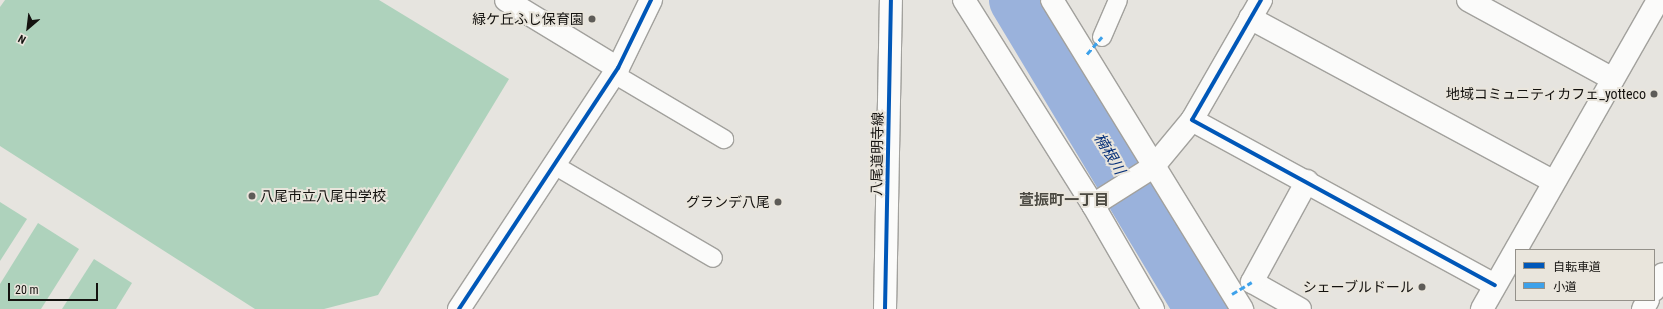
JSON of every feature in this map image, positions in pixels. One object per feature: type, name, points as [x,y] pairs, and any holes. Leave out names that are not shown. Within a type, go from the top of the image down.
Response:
[{"type":"street","points":[[506,0],[616,71]]},
{"type":"street","points":[[459,309],[616,71],[651,0]]},
{"type":"street","name":"八尾道明寺線","points":[[885,309],[891,0]]},
{"type":"street","points":[[964,0],[1093,205],[1153,309]]},
{"type":"street","points":[[1052,0],[1153,167],[1242,309]]},
{"type":"street","points":[[1468,0],[1613,79]]},
{"type":"street","points":[[1516,249],[1658,0]]},
{"type":"street","points":[[1093,205],[1153,167],[1192,120],[1257,5],[1554,182]]},
{"type":"street","points":[[1192,120],[1307,181],[1495,285]]},
{"type":"street","points":[[1300,309],[1252,282],[1307,181]]},
{"type":"street","points":[[1482,309],[1515,250]]},
{"type":"street","points":[[1655,288],[1663,274]]},
{"type":"lane","points":[[1102,37],[1118,0]]},
{"type":"lane","points":[[616,71],[724,139]]},
{"type":"lane","points":[[554,165],[713,258]]},
{"type":"green space","name":"八尾市立八尾中学校","points":[[5,0],[379,0],[509,79],[378,295],[324,309],[255,309],[0,146],[0,7]]},
{"type":"green space","points":[[0,202],[27,219],[0,261]]},
{"type":"green space","points":[[38,223],[79,249],[41,309],[0,309],[0,284]]},
{"type":"green space","points":[[94,259],[132,283],[116,309],[62,309]]},
{"type":"waterway","name":"楠根川","points":[[1016,0],[1202,309]]},
{"type":"marked path","points":[[1087,54],[1102,37]]},
{"type":"marked path","points":[[1232,294],[1252,282]]},
{"type":"cycle path","points":[[459,309],[618,68],[651,0]]},
{"type":"cycle path","points":[[885,309],[891,0]]},
{"type":"cycle path","points":[[1261,0],[1192,120],[1495,285]]},
{"type":"place","name":"緑ケ丘ふじ保育園","points":[[592,19]]},
{"type":"place","name":"地域コミュニティカフェ_yotteco","points":[[1654,94]]},
{"type":"place","name":"八尾市立八尾中学校","points":[[252,196]]},
{"type":"place","name":"グランデ八尾","points":[[778,202]]},
{"type":"place","name":"シェーブルドール","points":[[1422,287]]},
{"type":"district","name":"萱振町一丁目","points":[[1064,201]]}]
